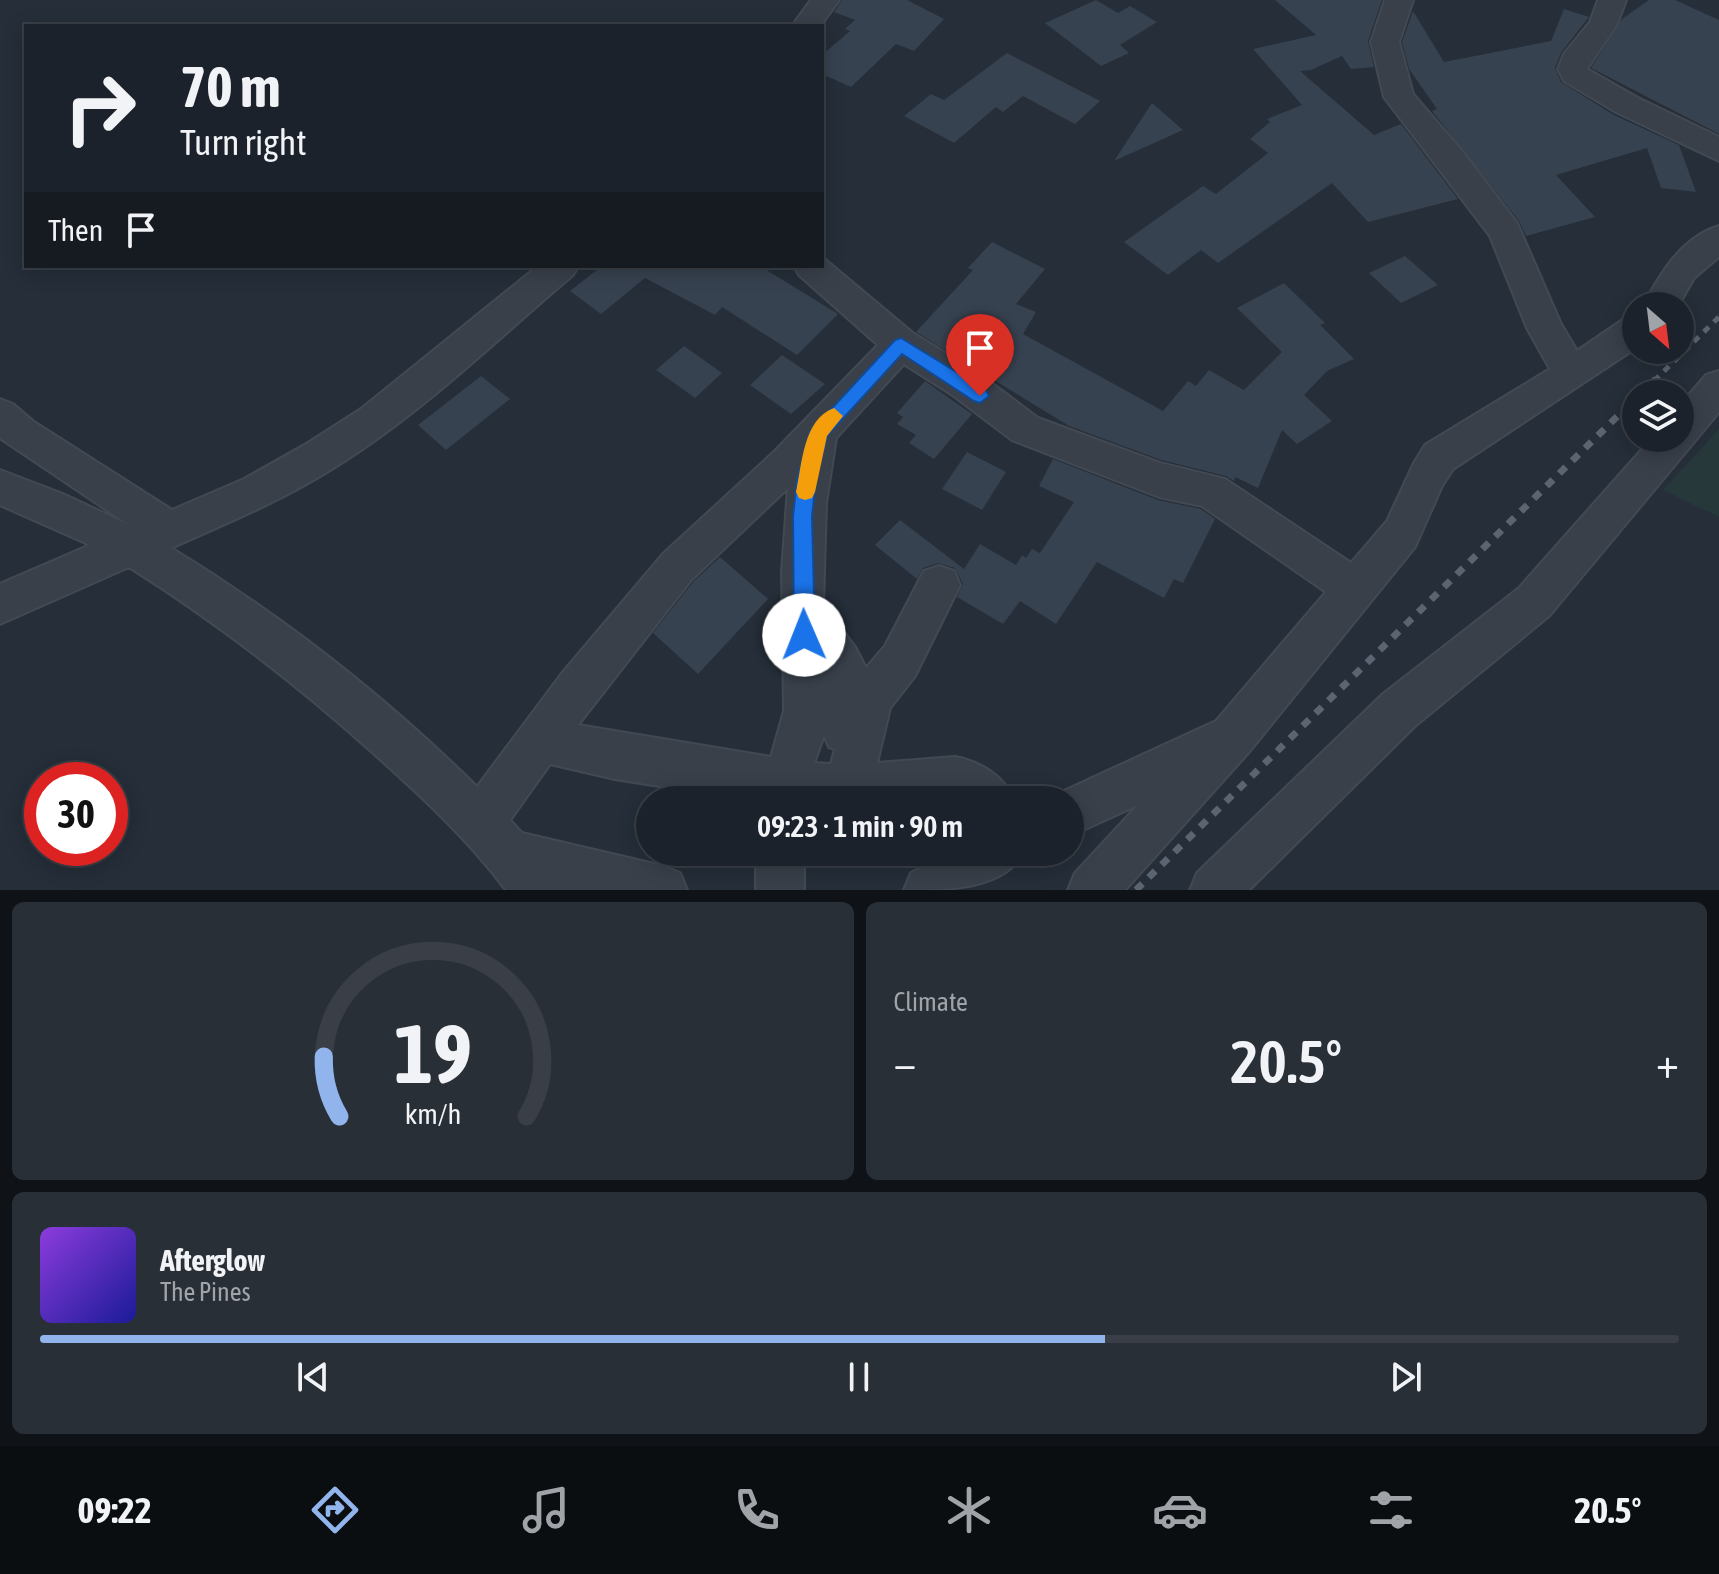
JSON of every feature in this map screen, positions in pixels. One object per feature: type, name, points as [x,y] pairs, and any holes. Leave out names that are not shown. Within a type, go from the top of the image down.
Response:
[{"type":"street","points":[[807,24],[825,0]]},
{"type":"street","points":[[1399,0],[1385,42],[1399,97],[1505,232],[1545,328],[1571,374]]},
{"type":"street","points":[[1612,0],[1603,24],[1574,61],[1574,74],[1627,105],[1719,150]]},
{"type":"street","points":[[1668,292],[1682,269],[1719,238]]},
{"type":"street","points":[[0,604],[258,491],[322,455],[374,420],[555,268]]},
{"type":"street","points":[[813,268],[901,344],[964,383],[1025,429],[1159,480],[1211,491],[1356,589]]},
{"type":"street","points":[[1092,890],[1233,736],[1401,534],[1414,511],[1429,470],[1439,457],[1622,339]]},
{"type":"street","points":[[509,856],[541,739],[579,687],[677,567],[819,432],[901,344]]},
{"type":"street","points":[[1694,415],[1719,386]]},
{"type":"street","points":[[0,415],[21,433],[168,529]]},
{"type":"street","points":[[799,786],[801,735],[806,711],[803,516],[806,480],[819,432]]},
{"type":"street","points":[[1214,890],[1397,712],[1443,672],[1513,622],[1534,602],[1663,452]]},
{"type":"street","points":[[0,487],[78,519],[129,547],[206,592],[275,640],[447,786],[509,856],[663,890]]},
{"type":"street","points":[[856,776],[871,697],[900,661],[939,585]]},
{"type":"street","points":[[804,612],[835,654],[850,681],[845,734],[856,776]]},
{"type":"street","points":[[1084,806],[1233,736]]},
{"type":"street","points":[[541,739],[615,756],[782,786]]},
{"type":"street","points":[[812,786],[856,776],[955,780],[971,786]]},
{"type":"street","points":[[780,866],[780,890]]},
{"type":"street","points":[[928,890],[973,866]]},
{"type":"shaded area","points":[[1719,429],[1719,517],[1663,490]]},
{"type":"building","points":[[842,0],[907,0],[944,19],[914,51],[896,44],[851,87],[824,75],[824,53],[850,31],[845,29],[855,20],[834,12]]},
{"type":"building","points":[[1096,0],[1118,13],[1130,6],[1157,22],[1120,45],[1129,53],[1101,66],[1045,23]]},
{"type":"building","points":[[1275,0],[1382,0],[1368,41],[1374,67],[1351,69],[1342,56],[1311,70],[1300,71],[1374,135],[1401,124],[1458,199],[1368,222],[1332,183],[1218,263],[1201,250],[1168,275],[1124,242],[1203,186],[1216,194],[1268,153],[1250,139],[1270,122],[1267,119],[1302,105],[1253,49],[1316,35]]},
{"type":"building","points":[[1649,0],[1675,0],[1719,20],[1719,134],[1591,68],[1622,19]]},
{"type":"building","points":[[1564,9],[1589,17],[1561,53],[1555,68],[1561,82],[1614,115],[1679,145],[1696,192],[1661,188],[1647,148],[1556,175],[1595,217],[1526,236],[1519,221],[1432,111],[1437,109],[1409,69],[1402,42],[1413,11],[1444,62],[1551,41]]},
{"type":"building","points":[[1007,53],[1100,101],[1075,124],[1023,96],[1003,112],[996,107],[954,143],[904,116],[931,94],[944,100]]},
{"type":"building","points":[[1152,103],[1183,130],[1114,161]]},
{"type":"building","points":[[992,242],[1045,269],[1016,304],[1036,312],[1023,334],[1163,411],[1188,381],[1196,386],[1209,370],[1244,390],[1282,352],[1237,308],[1284,283],[1325,323],[1320,325],[1354,359],[1327,371],[1304,395],[1332,421],[1297,444],[1282,430],[1258,488],[1235,477],[1234,481],[1226,476],[1161,460],[1069,426],[916,332],[973,270],[968,268]]},
{"type":"building","points":[[1405,256],[1438,285],[1401,303],[1369,273]]},
{"type":"building","points":[[599,268],[763,268],[838,314],[797,355],[722,307],[715,315],[645,278],[601,314],[570,291]]},
{"type":"building","points":[[684,346],[722,373],[695,398],[656,370]]},
{"type":"building","points":[[782,355],[825,384],[791,414],[750,385]]},
{"type":"building","points":[[481,376],[510,399],[446,450],[418,425]]},
{"type":"building","points":[[925,381],[972,414],[934,459],[909,443],[916,435],[897,424],[903,417],[897,413]]},
{"type":"building","points":[[967,452],[1006,472],[982,510],[942,489]]},
{"type":"building","points":[[1053,459],[1158,500],[1201,509],[1215,519],[1183,583],[1174,579],[1164,598],[1097,562],[1056,624],[1020,601],[1003,624],[957,597],[963,584],[955,568],[938,563],[923,568],[917,579],[875,545],[900,520],[964,569],[980,544],[1016,565],[1022,555],[1026,558],[1032,549],[1040,553],[1074,502],[1039,486]]},
{"type":"building","points":[[720,557],[768,599],[698,674],[653,633],[693,582]]},
{"type":"railway","points":[[1655,380],[1719,317]]},
{"type":"railway","points":[[1136,890],[1622,412]]},
{"type":"slow traffic","points":[[805,492],[819,432],[834,416]]},
{"type":"route","points":[[804,635],[803,516],[806,480],[819,432],[901,344],[980,396]]}]
